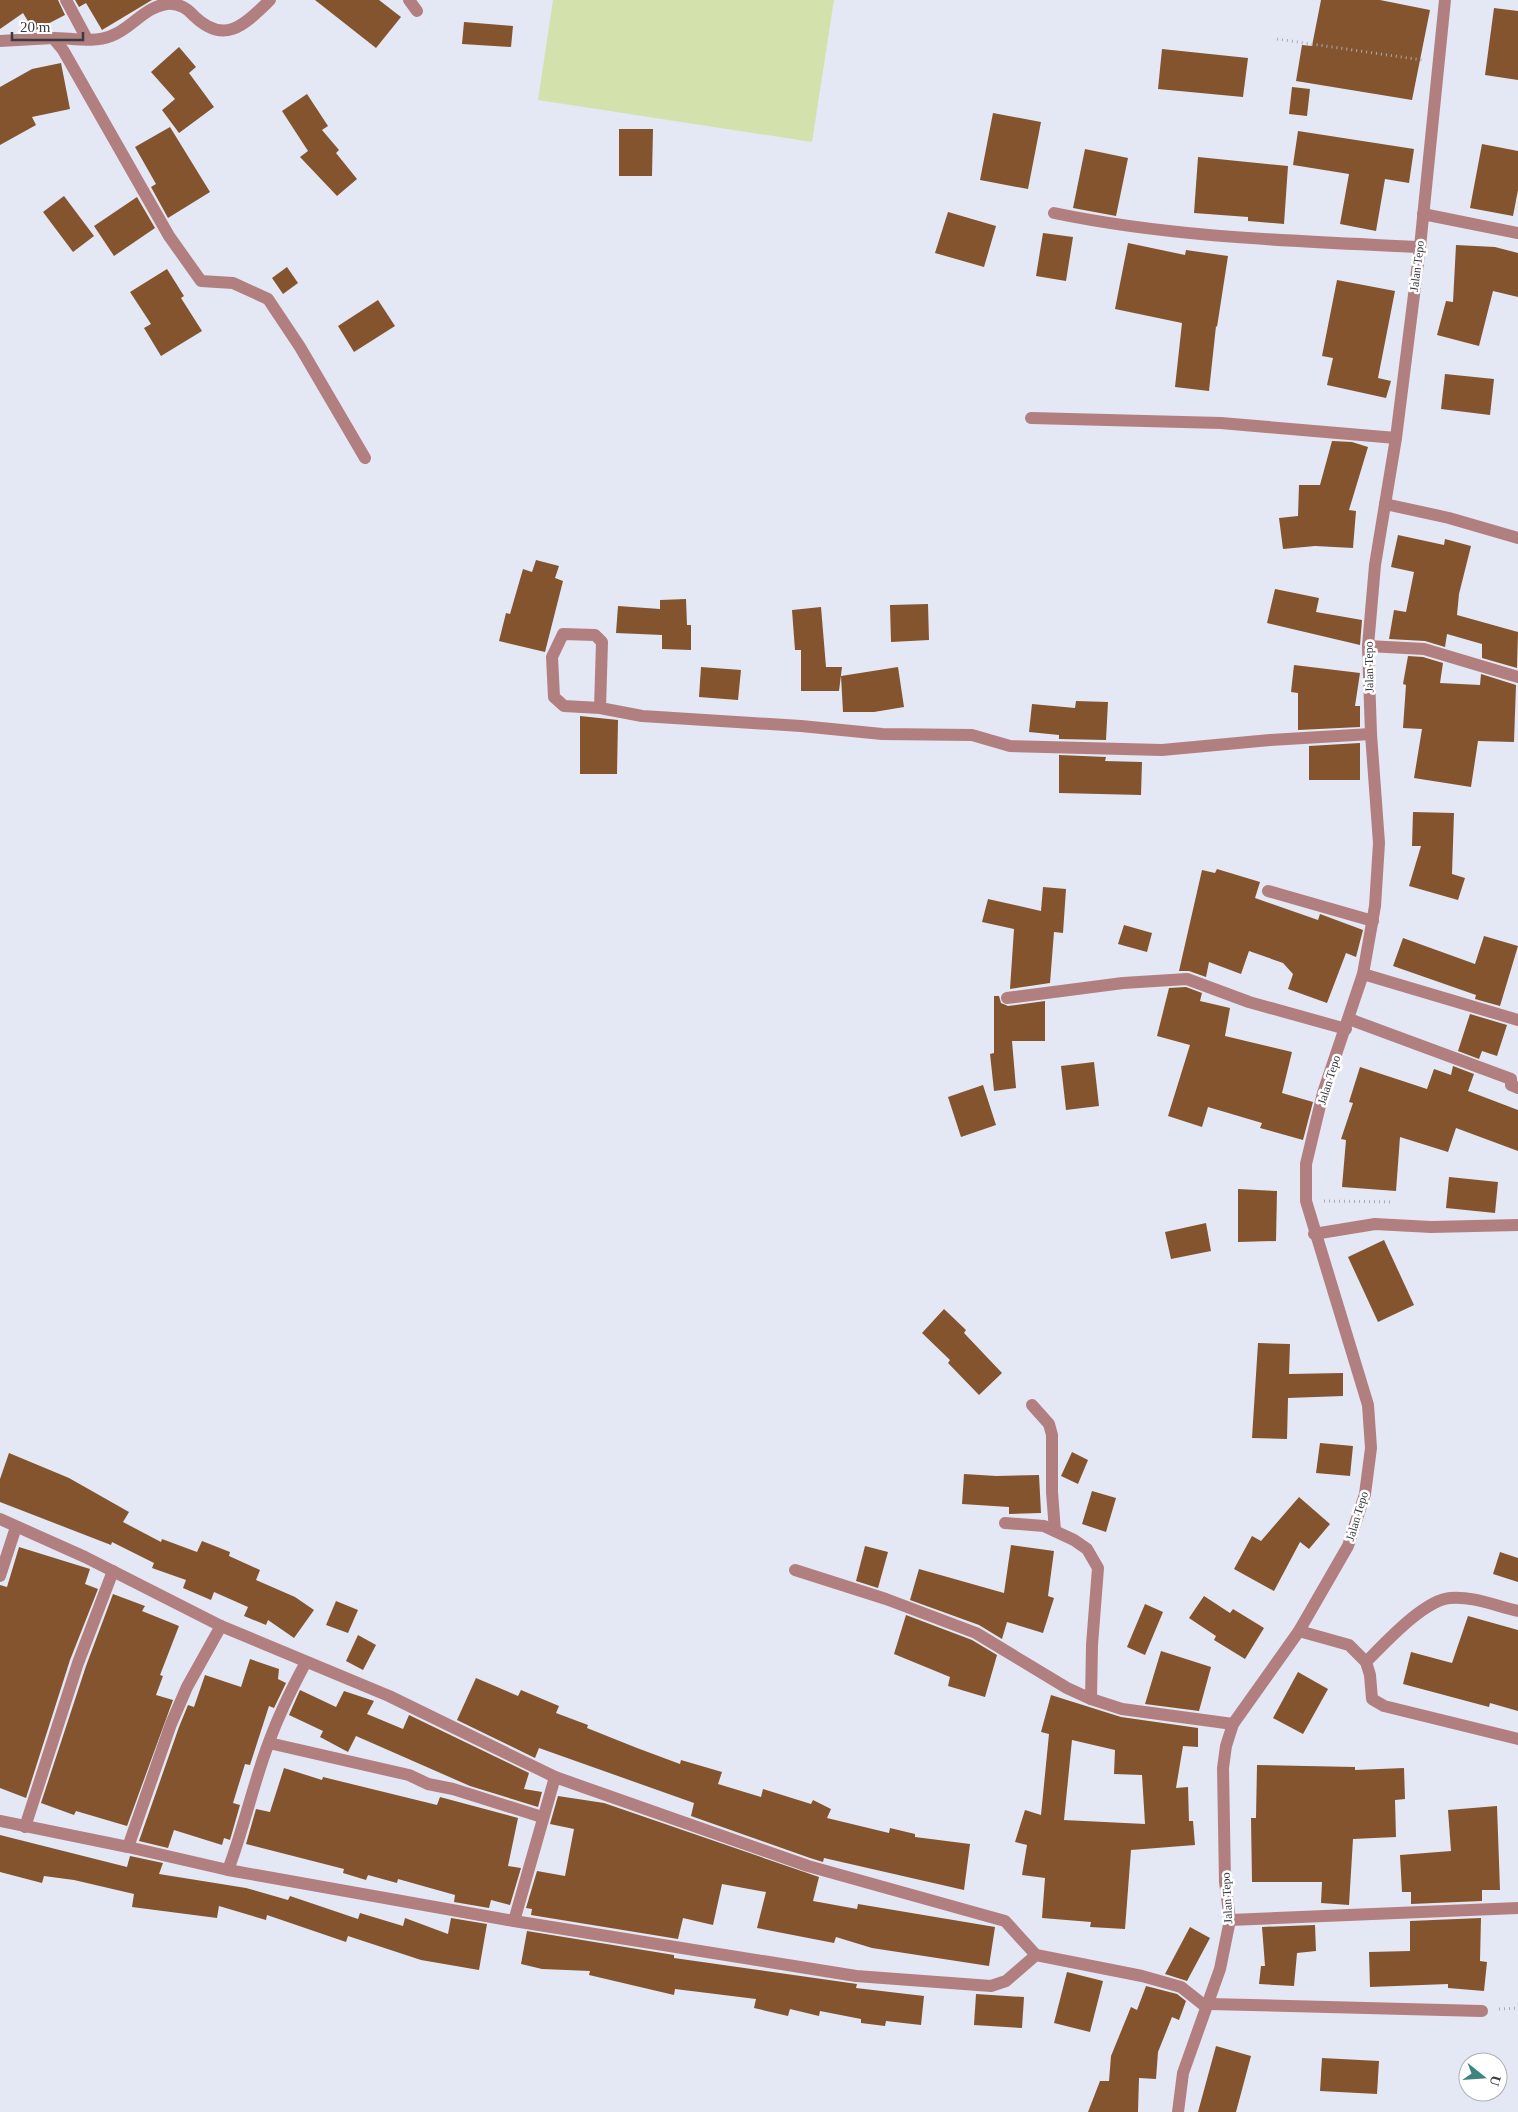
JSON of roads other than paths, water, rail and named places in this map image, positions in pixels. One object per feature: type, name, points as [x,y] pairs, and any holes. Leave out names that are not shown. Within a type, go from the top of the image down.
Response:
[{"type":"street","points":[[66,0],[87,39]]},
{"type":"street","points":[[146,12],[156,0]]},
{"type":"street","points":[[0,41],[104,38],[117,33],[146,12],[166,4],[178,5],[189,10],[205,26],[218,32],[231,30],[254,16],[270,0]]},
{"type":"street","points":[[409,0],[417,11]]},
{"type":"street","name":"Jalan Tepo","points":[[1178,2112],[1183,2073],[1220,1969],[1230,1920],[1225,1882],[1223,1768],[1226,1746],[1233,1724],[1299,1631],[1348,1546],[1366,1494],[1372,1448],[1368,1404],[1314,1234],[1306,1201],[1306,1164],[1323,1093],[1364,974],[1373,921],[1379,842],[1371,734],[1368,646],[1374,574],[1396,438],[1420,247],[1437,62],[1445,0]]},
{"type":"street","points":[[54,38],[169,236],[201,281],[233,283],[268,299],[300,347],[365,458]]},
{"type":"street","points":[[1054,213],[1136,228],[1210,236],[1420,247]]},
{"type":"street","points":[[1423,214],[1518,233]]},
{"type":"street","points":[[1031,418],[1221,423],[1396,438]]},
{"type":"street","points":[[1385,504],[1449,518],[1518,538]]},
{"type":"street","points":[[600,708],[602,642],[596,635],[563,634],[552,657],[554,697],[564,706],[600,708],[642,716],[801,726],[882,734],[972,736],[1010,746],[1162,750],[1270,740],[1371,734]]},
{"type":"street","points":[[1368,646],[1424,650],[1518,677]]},
{"type":"street","points":[[1268,891],[1373,921]]},
{"type":"street","points":[[1364,974],[1518,1020]]},
{"type":"street","points":[[1007,998],[1123,982],[1187,979],[1249,1002],[1347,1024],[1511,1079],[1511,1085],[1518,1088]]},
{"type":"street","points":[[1314,1234],[1375,1224],[1431,1227],[1518,1225]]},
{"type":"street","points":[[1032,1405],[1049,1424],[1052,1435],[1052,1492],[1055,1531]]},
{"type":"street","points":[[0,1519],[113,1571],[221,1626],[389,1696],[555,1777],[808,1866],[1005,1921],[1036,1955],[1142,1976],[1181,1987],[1207,2005],[1482,2011]]},
{"type":"street","points":[[1005,1523],[1030,1523],[1055,1531],[1087,1549],[1098,1568],[1092,1645],[1091,1699]]},
{"type":"street","points":[[0,1576],[16,1527]]},
{"type":"street","points":[[795,1570],[886,1599],[976,1633],[1066,1688],[1091,1699],[1122,1709],[1233,1724]]},
{"type":"street","points":[[25,1828],[78,1663],[113,1571]]},
{"type":"street","points":[[1366,1662],[1436,1600],[1466,1598],[1518,1611]]},
{"type":"street","points":[[128,1847],[170,1724],[221,1626]]},
{"type":"street","points":[[1299,1631],[1349,1645],[1366,1662],[1370,1675],[1372,1699],[1384,1706],[1518,1739]]},
{"type":"street","points":[[228,1870],[242,1835],[269,1743],[286,1700],[306,1662]]},
{"type":"street","points":[[269,1743],[409,1775],[428,1784],[453,1789],[542,1817]]},
{"type":"street","points":[[514,1921],[542,1817],[555,1777]]},
{"type":"street","points":[[0,1822],[128,1847],[228,1870],[514,1921],[856,1976],[991,1986],[1006,1981],[1036,1955]]},
{"type":"street","points":[[1230,1920],[1518,1908]]}]
